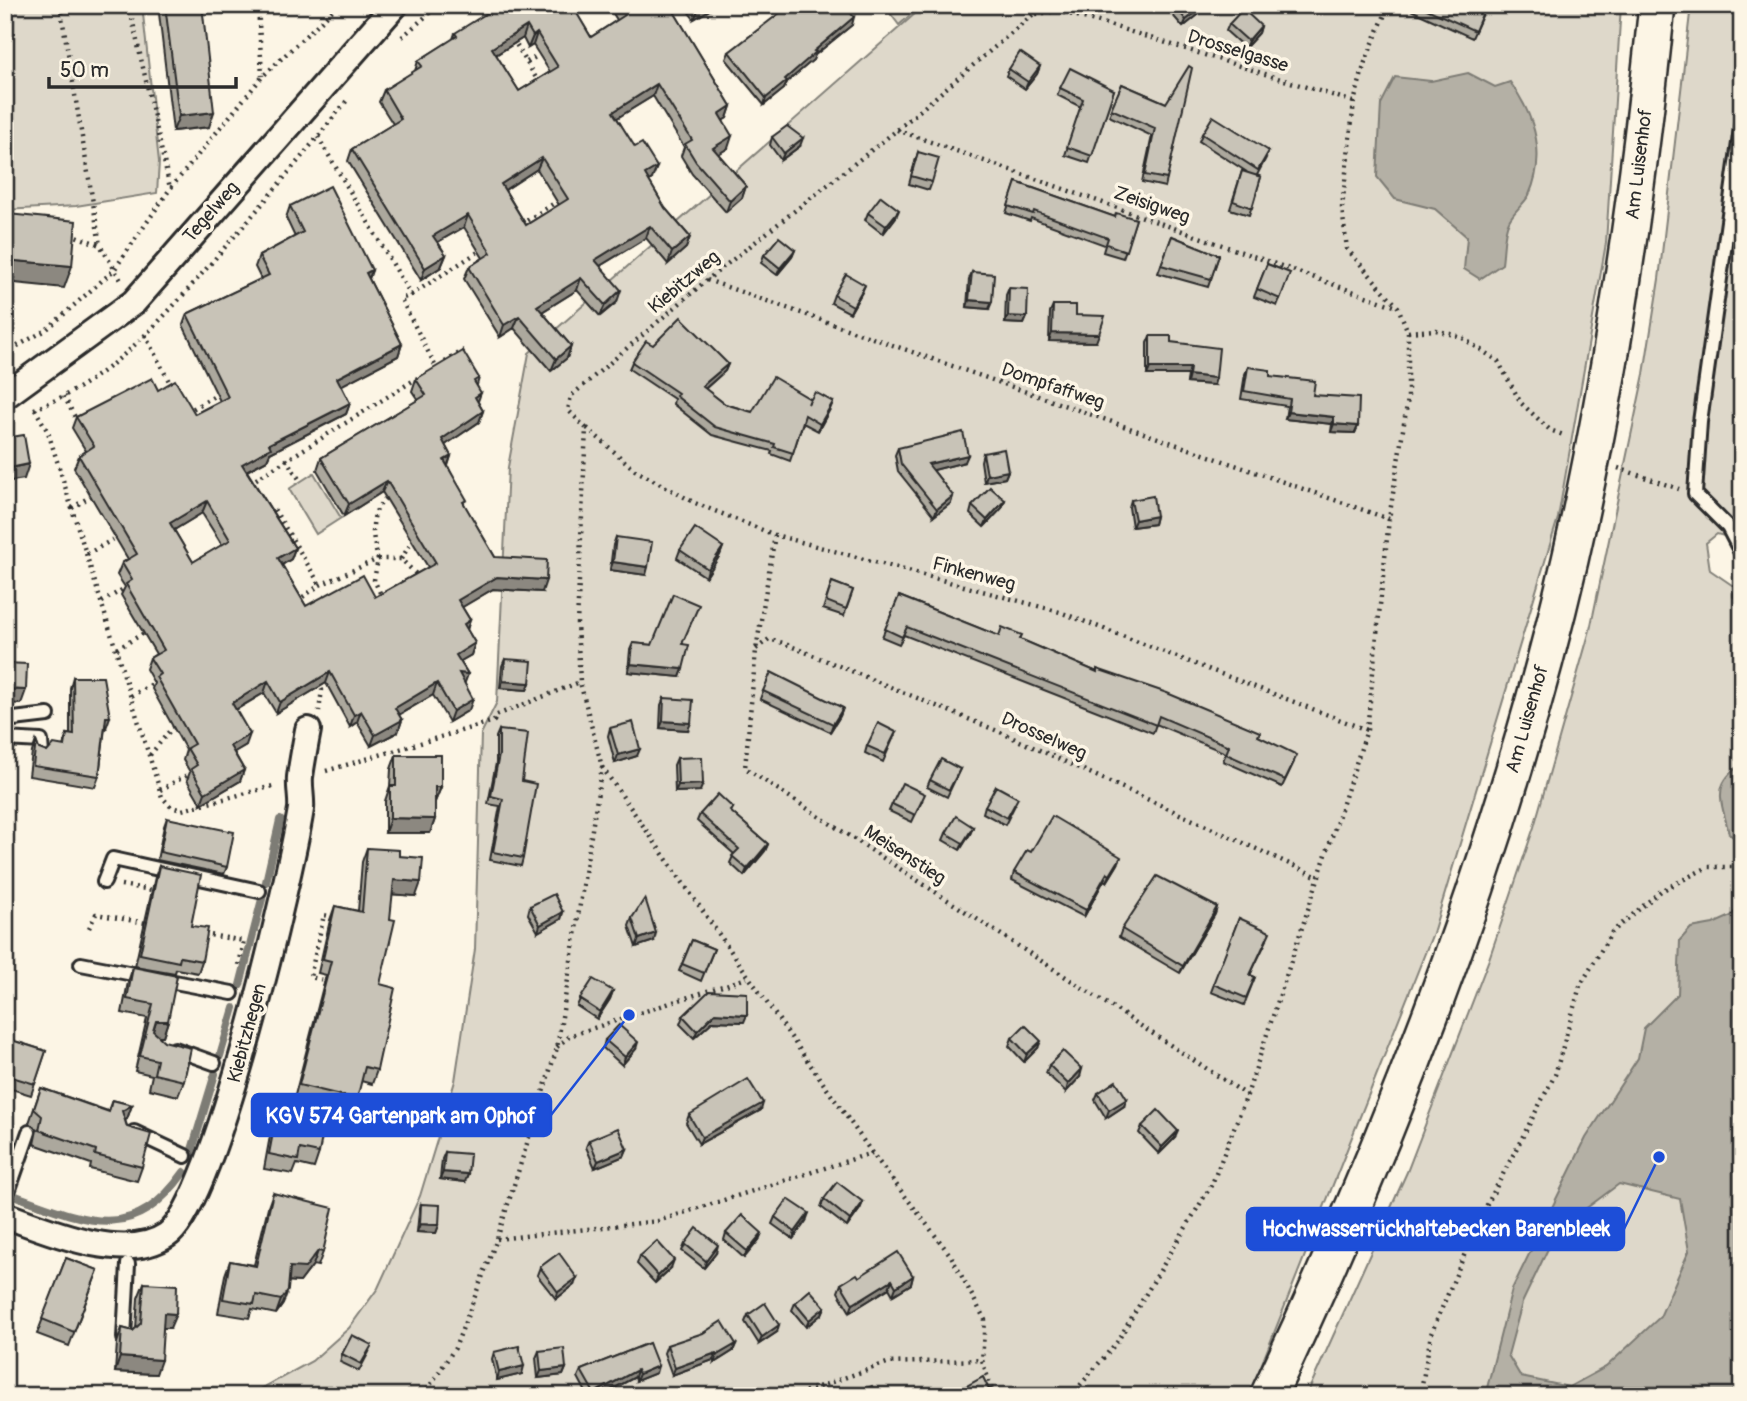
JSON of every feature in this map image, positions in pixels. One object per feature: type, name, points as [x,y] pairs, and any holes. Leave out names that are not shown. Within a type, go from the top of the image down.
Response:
[{"type":"main road","name":"Am Luisenhof","points":[[1268,1396],[1352,1212],[1424,1034],[1489,852],[1530,714],[1570,561],[1618,324],[1640,171],[1657,5]]},
{"type":"street","name":"Tegelweg","points":[[5,396],[134,302],[395,5]]},
{"type":"street","name":"Kiebitzhegen","points":[[5,1215],[66,1238],[127,1247],[149,1244],[169,1234],[191,1201],[226,1112],[284,886],[301,806],[300,779],[308,730]]},
{"type":"lane","points":[[1742,121],[1700,422],[1695,494],[1728,527],[1742,554]]},
{"type":"lane","points":[[5,720],[48,716]]},
{"type":"lane","points":[[5,739],[41,741],[42,754]]},
{"type":"lane","points":[[107,883],[111,855],[255,888]]},
{"type":"lane","points":[[80,963],[232,993]]},
{"type":"lane","points":[[163,1046],[214,1063]]},
{"type":"lane","points":[[125,1128],[185,1156]]},
{"type":"lane","points":[[9,1189],[29,1132]]},
{"type":"lane","points":[[124,1338],[128,1264]]},
{"type":"path","points":[[60,5],[100,245],[134,302]]},
{"type":"path","points":[[129,5],[170,189]]},
{"type":"path","points":[[258,5],[262,77]]},
{"type":"path","points":[[5,353],[46,330],[114,270],[170,189],[262,77],[338,5]]},
{"type":"path","name":"Kiebitzweg","points":[[586,428],[568,410],[571,396],[707,280],[897,130],[1044,5]]},
{"type":"path","points":[[1071,1396],[1117,1342],[1205,1196],[1247,1095],[1367,730],[1389,519],[1408,398],[1408,332],[1398,307],[1347,249],[1342,208],[1354,102],[1364,62],[1389,5]]},
{"type":"path","name":"Drosselgasse","points":[[1033,14],[1058,11],[1354,102]]},
{"type":"path","points":[[506,28],[540,85]]},
{"type":"path","points":[[527,62],[548,49]]},
{"type":"path","name":"Zeisigweg","points":[[897,130],[1398,307]]},
{"type":"path","points":[[318,137],[411,295]]},
{"type":"path","points":[[514,229],[571,192]]},
{"type":"path","points":[[67,233],[100,245]]},
{"type":"path","points":[[436,367],[401,299],[491,243]]},
{"type":"path","name":"Dompfaffweg","points":[[707,280],[1389,519]]},
{"type":"path","points":[[1408,332],[1436,330],[1461,337],[1489,355],[1498,361],[1521,403],[1550,430],[1572,438]]},
{"type":"path","points":[[145,335],[174,390]]},
{"type":"path","points":[[240,486],[464,350]]},
{"type":"path","points":[[186,413],[231,386]]},
{"type":"path","points":[[220,393],[223,400]]},
{"type":"path","points":[[64,397],[79,424]]},
{"type":"path","points":[[180,402],[186,413],[196,419]]},
{"type":"path","points":[[35,409],[48,432],[160,790],[171,807],[182,810],[300,779],[494,721],[497,715],[580,682]]},
{"type":"path","points":[[586,428],[577,624],[580,682],[602,767],[747,978],[872,1153],[951,1256],[985,1320],[982,1360],[995,1396]]},
{"type":"path","name":"Finkenweg","points":[[586,428],[646,477],[695,503],[775,535],[1060,612],[1367,730]]},
{"type":"path","points":[[286,459],[301,482]]},
{"type":"path","points":[[1617,468],[1695,494]]},
{"type":"path","points":[[247,480],[256,492]]},
{"type":"path","points":[[387,608],[374,580],[378,559],[371,531],[375,513],[382,500],[393,492]]},
{"type":"path","points":[[72,508],[91,496]]},
{"type":"path","points":[[262,502],[268,512]]},
{"type":"path","points":[[258,519],[274,509],[320,585]]},
{"type":"path","points":[[87,554],[122,534]]},
{"type":"path","points":[[401,559],[409,543],[418,534]]},
{"type":"path","name":"Meisenstieg","points":[[775,535],[756,649],[745,768],[1247,1095]]},
{"type":"path","points":[[290,606],[320,585],[378,559],[401,559],[426,584]]},
{"type":"path","points":[[103,602],[125,588]]},
{"type":"path","points":[[117,649],[149,629]]},
{"type":"path","name":"Drosselweg","points":[[756,649],[769,639],[783,643],[1012,737],[1318,877]]},
{"type":"path","points":[[308,730],[321,708],[322,690],[316,680]]},
{"type":"path","points":[[131,696],[154,683]]},
{"type":"path","points":[[322,690],[331,685]]},
{"type":"path","points":[[150,755],[172,728],[179,725]]},
{"type":"path","points":[[423,1396],[455,1348],[497,1239],[557,1048],[602,767]]},
{"type":"path","points":[[160,790],[191,773]]},
{"type":"path","points":[[1420,1396],[1431,1334],[1479,1220],[1555,1075],[1580,986],[1612,932],[1661,891],[1708,867],[1742,867]]},
{"type":"path","points":[[107,883],[152,890]]},
{"type":"path","points":[[89,928],[96,915],[154,925]]},
{"type":"path","points":[[341,984],[310,977],[324,915],[345,920]]},
{"type":"path","points":[[194,932],[244,941],[232,993]]},
{"type":"path","points":[[557,1048],[569,1036],[747,978]]},
{"type":"path","points":[[497,1239],[658,1221],[872,1153]]},
{"type":"path","points":[[792,1396],[887,1363],[982,1360]]},
{"type":"shaded area","points":[[11,5],[142,5],[159,162],[157,193],[76,206],[5,210],[5,17],[9,17]]},
{"type":"shaded area","points":[[884,5],[922,5],[899,25]]},
{"type":"shaded area","points":[[925,5],[1621,5],[1606,243],[1558,518],[1433,933],[1249,1396],[248,1396],[312,1361],[349,1328],[378,1288],[420,1196],[455,1081],[475,949],[481,734],[497,702],[508,467],[529,353]]},
{"type":"shaded area","points":[[1691,5],[1742,5],[1742,541],[1717,534],[1706,543],[1710,570],[1732,585],[1742,585],[1742,1396],[1306,1396],[1407,1172],[1489,959],[1534,827],[1590,630],[1644,374],[1659,279]]},
{"type":"shaded area","points":[[1468,73],[1495,87],[1510,82],[1526,108],[1537,150],[1537,165],[1529,195],[1507,225],[1502,264],[1480,279],[1464,269],[1467,237],[1435,209],[1395,199],[1377,177],[1381,104],[1395,77],[1431,81]]},
{"type":"shaded area","points":[[314,473],[341,518],[316,534],[289,489]]},
{"type":"shaded area","points":[[1742,764],[1742,843],[1729,834],[1721,795],[1725,779]]},
{"type":"shaded area","points":[[1742,903],[1742,1396],[1489,1396],[1487,1388],[1512,1289],[1586,1138],[1638,1058],[1644,1028],[1678,994],[1680,940],[1691,928],[1713,924],[1731,916]],"holes":[[[1619,1184],[1680,1199],[1689,1251],[1660,1317],[1606,1367],[1569,1387],[1521,1377],[1508,1355],[1522,1303],[1557,1230]]]},
{"type":"building","points":[[165,5],[202,5],[214,112],[179,116]]},
{"type":"building","points":[[500,5],[572,5],[591,37],[625,15],[619,5],[670,5],[731,106],[719,114],[732,136],[713,148],[746,186],[730,201],[696,162],[685,144],[692,140],[657,84],[613,112],[635,147],[642,143],[657,167],[645,174],[665,208],[690,237],[672,252],[650,226],[595,260],[621,290],[605,305],[581,278],[537,306],[571,346],[556,359],[519,316],[504,325],[469,267],[491,253],[468,215],[433,236],[446,255],[425,268],[352,149],[401,119],[384,90],[422,66],[418,61],[457,36],[455,33]],"holes":[[[527,26],[533,36],[537,33],[558,67],[519,91],[492,48]],[[542,158],[568,199],[526,225],[501,184]]]},
{"type":"building","points":[[790,5],[844,5],[854,17],[766,98],[729,52]]},
{"type":"building","points":[[1174,5],[1199,5],[1201,8],[1186,20]]},
{"type":"building","points":[[1418,5],[1486,5],[1475,31]]},
{"type":"building","points":[[1243,9],[1261,26],[1248,41],[1229,24]]},
{"type":"building","points":[[1020,52],[1040,66],[1028,82],[1009,69]]},
{"type":"building","points":[[1189,66],[1192,68],[1167,179],[1145,175],[1155,128],[1111,109],[1122,84],[1166,103]]},
{"type":"building","points":[[1070,68],[1114,90],[1092,156],[1067,147],[1083,99],[1060,88]]},
{"type":"building","points":[[1213,116],[1269,151],[1258,170],[1202,134]]},
{"type":"building","points":[[787,126],[803,138],[784,153],[772,137]]},
{"type":"building","points":[[918,152],[939,158],[932,182],[911,176]]},
{"type":"building","points":[[1242,171],[1261,177],[1252,208],[1233,201]]},
{"type":"building","points":[[1016,182],[1115,217],[1116,213],[1136,219],[1126,251],[1106,244],[1108,238],[1034,211],[1033,214],[1008,206]]},
{"type":"building","points":[[330,186],[372,270],[366,273],[402,344],[337,378],[350,403],[269,444],[271,448],[242,464],[295,548],[278,558],[306,606],[363,575],[375,597],[436,563],[387,481],[349,504],[321,458],[426,395],[416,379],[463,351],[479,378],[474,381],[481,393],[475,397],[483,411],[442,439],[451,456],[444,460],[467,500],[463,502],[495,557],[547,560],[546,580],[497,577],[458,600],[470,620],[464,624],[475,643],[456,655],[468,674],[459,673],[473,699],[453,711],[437,683],[395,708],[402,720],[375,735],[361,711],[354,715],[330,672],[280,702],[268,681],[232,703],[250,734],[230,746],[244,770],[205,793],[191,769],[197,765],[187,748],[194,744],[156,677],[160,674],[150,658],[164,650],[126,584],[132,580],[122,563],[137,554],[79,456],[94,446],[76,417],[152,378],[158,390],[175,380],[195,414],[228,397],[187,314],[269,275],[259,256],[303,232],[290,206]],"holes":[[[207,501],[230,540],[193,562],[170,523]]]},
{"type":"building","points":[[881,196],[899,210],[886,226],[868,213]]},
{"type":"building","points":[[8,214],[76,221],[72,266],[5,260],[5,224]]},
{"type":"building","points":[[1172,236],[1219,255],[1211,279],[1161,265]]},
{"type":"building","points":[[779,237],[795,250],[780,268],[764,255]]},
{"type":"building","points":[[1267,264],[1290,273],[1280,299],[1257,289]]},
{"type":"building","points":[[972,272],[994,274],[992,302],[969,300]]},
{"type":"building","points":[[846,274],[865,285],[853,306],[834,295]]},
{"type":"building","points":[[1009,288],[1028,289],[1027,317],[1008,316]]},
{"type":"building","points":[[1053,305],[1076,305],[1076,315],[1105,316],[1099,334],[1052,333]]},
{"type":"building","points":[[681,317],[728,364],[702,386],[725,404],[752,412],[773,377],[810,399],[808,404],[815,392],[833,402],[820,424],[805,415],[793,453],[774,447],[775,444],[715,427],[676,396],[678,393],[632,362],[646,341],[653,345]]},
{"type":"building","points":[[1150,336],[1171,336],[1171,342],[1219,348],[1216,378],[1189,375],[1190,368],[1150,368]]},
{"type":"building","points":[[1248,367],[1270,370],[1270,376],[1315,381],[1313,395],[1359,398],[1358,426],[1334,424],[1334,417],[1288,412],[1290,399],[1244,391]]},
{"type":"building","points":[[963,432],[968,455],[928,464],[953,496],[937,509],[901,464],[898,448]]},
{"type":"building","points":[[24,435],[29,464],[5,469],[5,438]]},
{"type":"building","points":[[1004,449],[1008,471],[987,475],[983,453]]},
{"type":"building","points":[[990,487],[1005,500],[987,520],[972,506]]},
{"type":"building","points":[[1153,496],[1156,516],[1135,520],[1131,500]]},
{"type":"building","points":[[695,528],[723,547],[708,569],[680,550]]},
{"type":"building","points":[[616,537],[652,542],[648,567],[613,562]]},
{"type":"building","points":[[832,582],[853,590],[846,609],[826,601]]},
{"type":"building","points":[[673,594],[699,605],[682,644],[689,645],[683,669],[631,664],[633,643],[652,645]]},
{"type":"building","points":[[899,596],[999,636],[1002,627],[1022,635],[1020,639],[1097,672],[1097,669],[1167,693],[1260,732],[1258,736],[1297,755],[1285,780],[1226,754],[1229,746],[1159,716],[1156,725],[907,627],[902,637],[885,629]]},
{"type":"building","points":[[505,659],[532,661],[530,683],[503,681]]},
{"type":"building","points":[[5,663],[27,664],[26,690],[5,689]]},
{"type":"building","points":[[771,672],[843,708],[833,724],[763,691]]},
{"type":"building","points":[[73,677],[103,677],[110,717],[106,717],[99,776],[33,766],[36,741],[39,749],[47,752],[54,744],[65,746],[67,734],[74,735]]},
{"type":"building","points":[[664,698],[693,700],[691,723],[663,721]]},
{"type":"building","points":[[633,722],[640,749],[618,755],[610,728]]},
{"type":"building","points":[[878,723],[896,732],[885,754],[867,746]]},
{"type":"building","points":[[499,730],[528,733],[522,781],[536,784],[523,858],[493,852],[503,799],[491,796],[499,755]]},
{"type":"building","points":[[396,755],[441,755],[441,787],[435,787],[435,819],[390,818],[390,786],[396,786]]},
{"type":"building","points":[[702,757],[703,784],[678,785],[677,758]]},
{"type":"building","points":[[941,759],[960,769],[949,790],[930,780]]},
{"type":"building","points":[[902,783],[925,794],[915,815],[892,804]]},
{"type":"building","points":[[996,786],[1018,798],[1007,818],[985,806]]},
{"type":"building","points":[[718,794],[733,808],[730,811],[768,844],[747,869],[732,856],[739,849],[700,814]]},
{"type":"building","points":[[5,815],[9,815],[5,837]]},
{"type":"building","points":[[956,816],[973,827],[963,843],[946,833]]},
{"type":"building","points":[[1052,816],[1121,857],[1110,875],[1107,873],[1086,910],[1014,872],[1027,850],[1031,852]]},
{"type":"building","points":[[167,818],[234,832],[227,867],[160,852]]},
{"type":"building","points":[[367,848],[399,850],[399,856],[423,858],[421,882],[394,880],[390,919],[395,920],[380,984],[395,988],[377,1070],[365,1067],[357,1099],[299,1085],[331,961],[323,959],[335,906],[362,912]]},
{"type":"building","points":[[159,866],[201,875],[191,926],[208,928],[202,961],[180,957],[179,962],[140,954]]},
{"type":"building","points":[[1157,876],[1217,907],[1183,966],[1122,929]]},
{"type":"building","points":[[554,894],[563,912],[540,925],[530,906]]},
{"type":"building","points":[[645,898],[656,933],[639,939],[632,918]]},
{"type":"building","points":[[1239,918],[1270,932],[1250,975],[1255,977],[1246,998],[1213,984]]},
{"type":"building","points":[[692,940],[714,949],[704,973],[682,964]]},
{"type":"building","points":[[133,967],[177,976],[168,1021],[156,1021],[153,1031],[164,1041],[191,1048],[184,1081],[154,1074],[157,1060],[140,1056],[153,1004],[127,999]]},
{"type":"building","points":[[593,979],[613,991],[600,1012],[580,999]]},
{"type":"building","points":[[709,991],[747,993],[747,1015],[715,1013],[697,1031],[683,1016]]},
{"type":"building","points":[[619,1025],[638,1042],[625,1057],[605,1040]]},
{"type":"building","points":[[1025,1025],[1041,1041],[1027,1054],[1012,1038]]},
{"type":"building","points":[[5,1038],[46,1051],[35,1084],[5,1075]]},
{"type":"building","points":[[1063,1051],[1082,1069],[1068,1084],[1049,1065]]},
{"type":"building","points":[[748,1079],[763,1103],[702,1137],[689,1115]]},
{"type":"building","points":[[1116,1081],[1127,1099],[1109,1110],[1098,1093]]},
{"type":"building","points":[[41,1088],[109,1112],[112,1100],[132,1105],[122,1111],[127,1127],[151,1134],[142,1167],[95,1155],[96,1150],[39,1130],[42,1116],[34,1109]]},
{"type":"building","points":[[1158,1110],[1178,1131],[1162,1147],[1142,1126]]},
{"type":"building","points":[[275,1122],[323,1131],[319,1153],[300,1149],[298,1160],[269,1154]]},
{"type":"building","points":[[618,1128],[627,1149],[598,1161],[589,1140]]},
{"type":"building","points":[[445,1152],[470,1154],[468,1174],[443,1172]]},
{"type":"building","points":[[837,1182],[863,1202],[850,1220],[824,1199]]},
{"type":"building","points":[[273,1193],[333,1208],[323,1252],[318,1251],[305,1268],[290,1267],[288,1290],[281,1300],[256,1295],[254,1304],[223,1299],[230,1261],[256,1266]]},
{"type":"building","points":[[788,1199],[809,1213],[795,1232],[775,1217]]},
{"type":"building","points":[[421,1204],[440,1205],[439,1225],[420,1224]]},
{"type":"building","points":[[742,1215],[762,1233],[747,1251],[726,1233]]},
{"type":"building","points":[[697,1228],[718,1245],[706,1261],[685,1244]]},
{"type":"building","points":[[657,1241],[674,1260],[658,1276],[640,1256]]},
{"type":"building","points":[[5,1242],[11,1244],[5,1263]]},
{"type":"building","points":[[898,1252],[913,1276],[896,1287],[892,1280],[853,1304],[841,1284],[857,1274],[859,1277]]},
{"type":"building","points":[[559,1253],[577,1278],[558,1292],[540,1267]]},
{"type":"building","points":[[66,1258],[98,1270],[74,1332],[42,1319]]},
{"type":"building","points":[[144,1283],[177,1285],[176,1314],[164,1313],[161,1360],[120,1357],[122,1328],[133,1331],[141,1323]]},
{"type":"building","points":[[810,1290],[825,1307],[809,1320],[795,1303]]},
{"type":"building","points":[[765,1303],[779,1325],[762,1337],[748,1315]]},
{"type":"building","points":[[722,1321],[736,1344],[717,1355],[716,1353],[675,1368],[667,1345],[703,1333]]},
{"type":"building","points":[[352,1335],[372,1345],[361,1364],[342,1354]]},
{"type":"building","points":[[649,1343],[658,1366],[639,1374],[637,1370],[594,1393],[581,1370]]},
{"type":"building","points":[[519,1346],[524,1366],[499,1372],[494,1352]]},
{"type":"building","points":[[564,1348],[566,1368],[541,1371],[539,1351]]},
{"type":"building","points":[[983,1377],[992,1396],[958,1396],[956,1392]]},
{"type":"building","points":[[872,1386],[876,1396],[846,1396]]},
{"type":"waterway","points":[[1736,595],[1742,595]]},
{"type":"waterway","points":[[266,882],[280,820]]},
{"type":"waterway","points":[[240,985],[262,899]]},
{"type":"waterway","points":[[220,1056],[234,1008]]},
{"type":"waterway","points":[[191,1153],[215,1074]]},
{"type":"waterway","points":[[16,1196],[87,1219],[108,1221],[127,1218],[146,1210],[165,1195],[184,1172]]},
{"type":"place","name":"KGV 574 Gartenpark am Ophof","points":[[629,1015]]},
{"type":"place","name":"Hochwasserrückhaltebecken Barenbleek","points":[[1659,1157]]}]
